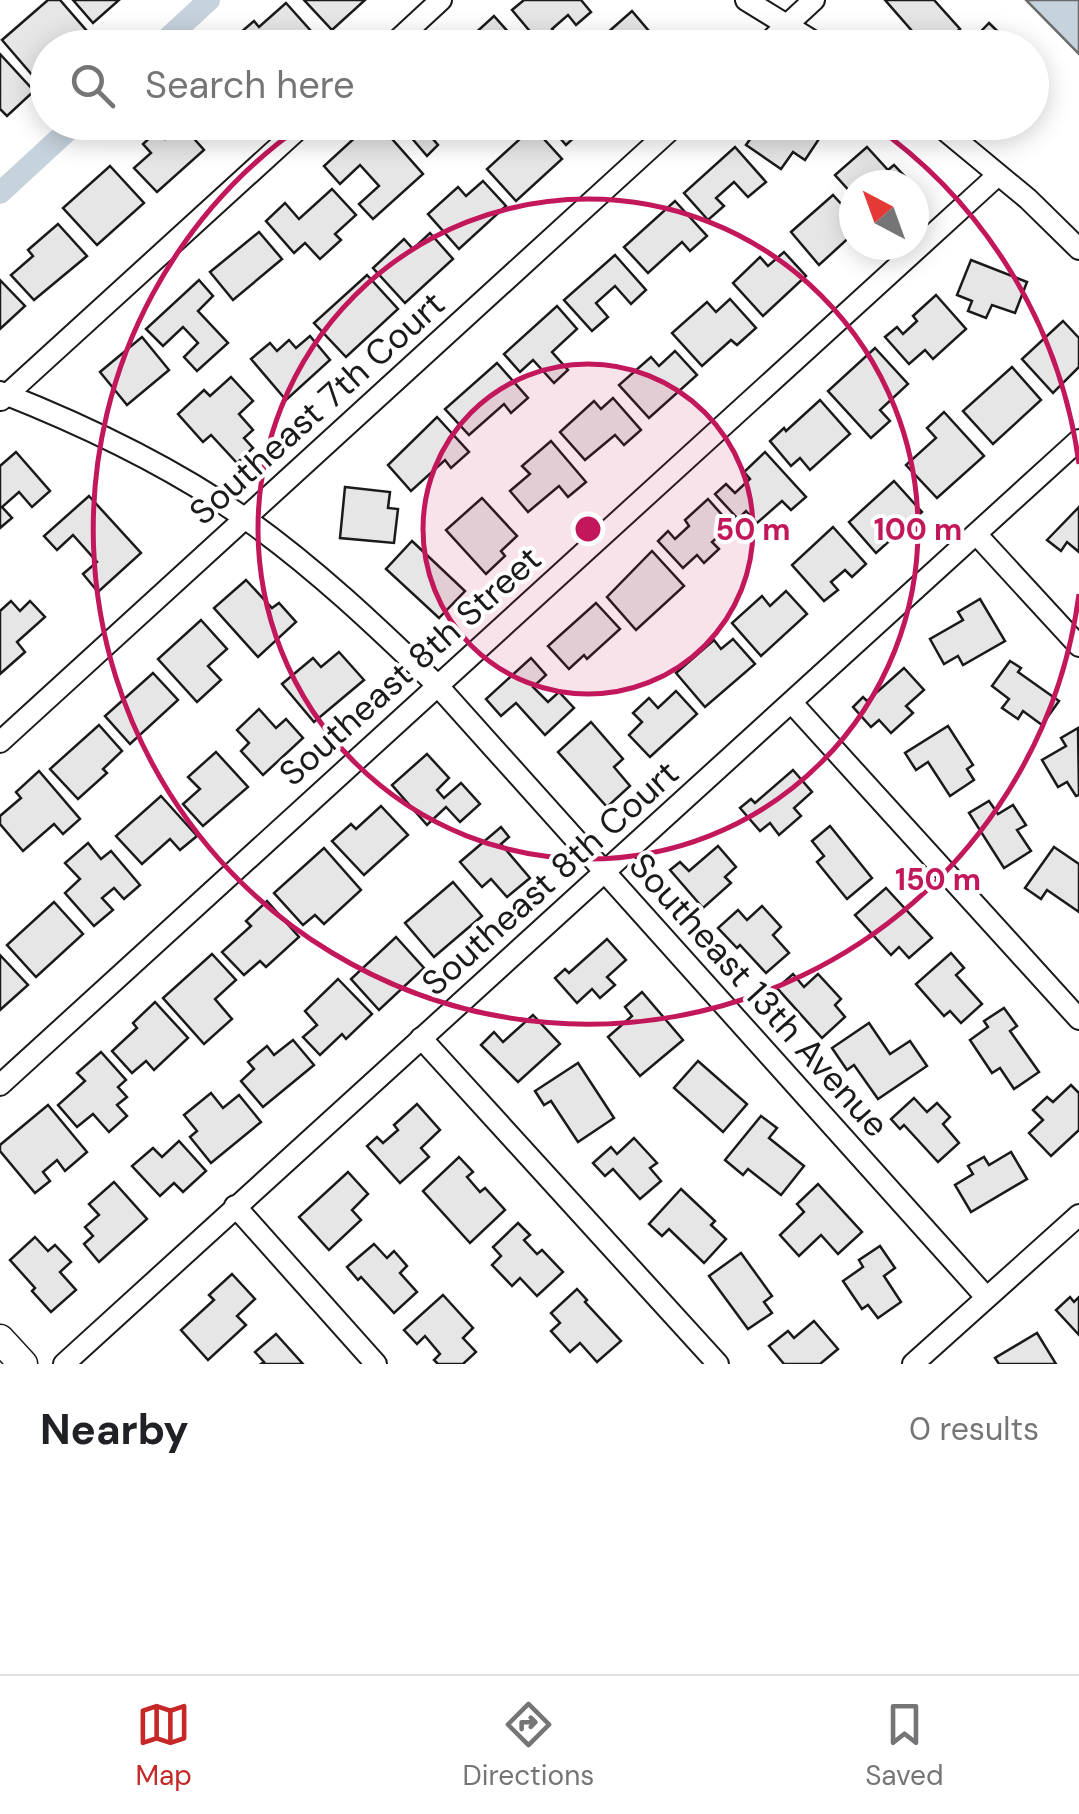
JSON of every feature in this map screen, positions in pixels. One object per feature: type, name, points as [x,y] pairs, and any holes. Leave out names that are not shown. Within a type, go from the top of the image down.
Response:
[{"type":"street","points":[[408,30],[441,0]]},
{"type":"street","points":[[746,0],[797,30]]},
{"type":"street","points":[[782,30],[814,0]]},
{"type":"street","points":[[2,396],[286,140]]},
{"type":"street","name":"Southeast 7th Court","points":[[0,742],[659,140]]},
{"type":"street","points":[[957,140],[1076,241]]},
{"type":"street","name":"Southeast 8th Street","points":[[0,1085],[998,174]]},
{"type":"street","name":"Southeast 13th Avenue","points":[[2,396],[108,441],[244,518],[340,592],[437,685],[986,1297]]},
{"type":"street","name":"Southeast 8th Court","points":[[64,1364],[1079,440]]},
{"type":"street","points":[[978,535],[1079,646]]},
{"type":"street","points":[[792,703],[1079,1019]]},
{"type":"street","points":[[421,1038],[718,1364]]},
{"type":"street","points":[[234,1206],[376,1364]]},
{"type":"street","points":[[913,1364],[1079,1215]]},
{"type":"street","points":[[0,1339],[23,1364]]},
{"type":"shaded area","points":[[1026,0],[1079,0],[1079,54]]},
{"type":"building","points":[[48,0],[60,0],[86,30],[30,30],[30,73],[2,40]]},
{"type":"building","points":[[73,0],[119,0],[93,23]]},
{"type":"building","points":[[304,0],[365,0],[332,30]]},
{"type":"building","points":[[524,0],[581,0],[591,12],[576,25],[568,15],[553,30],[529,30],[512,10]]},
{"type":"building","points":[[885,0],[934,0],[960,29],[959,30],[911,30]]},
{"type":"building","points":[[286,3],[310,30],[243,30],[254,21],[259,27]]},
{"type":"building","points":[[632,11],[648,30],[611,30]]},
{"type":"building","points":[[494,16],[506,30],[479,30]]},
{"type":"building","points":[[0,54],[30,87],[30,95],[7,116],[0,109]]},
{"type":"building","points":[[147,140],[195,140],[204,150],[157,192],[134,168],[151,153],[143,144]]},
{"type":"building","points":[[352,140],[393,140],[423,174],[373,219],[359,204],[379,186],[360,165],[340,184],[324,166]]},
{"type":"building","points":[[413,140],[434,140],[438,145],[427,156]]},
{"type":"building","points":[[519,140],[545,140],[562,159],[516,201],[487,169]]},
{"type":"building","points":[[749,140],[818,140],[805,160],[793,152],[781,169],[746,145]]},
{"type":"building","points":[[735,147],[766,182],[748,197],[734,182],[716,198],[724,206],[708,220],[684,193]]},
{"type":"building","points":[[867,147],[888,170],[841,170]]},
{"type":"building","points":[[110,166],[144,203],[97,245],[63,208]]},
{"type":"building","points":[[483,181],[506,206],[459,249],[428,214],[458,187],[466,196]]},
{"type":"building","points":[[332,189],[356,215],[335,234],[341,240],[320,259],[305,243],[294,253],[266,221],[285,203],[299,219]]},
{"type":"building","points":[[833,195],[839,202],[839,247],[819,265],[791,232]]},
{"type":"building","points":[[675,201],[707,236],[690,251],[682,242],[648,273],[624,247]]},
{"type":"building","points":[[58,224],[87,256],[34,300],[11,275],[33,256],[28,250]]},
{"type":"building","points":[[259,232],[282,259],[233,300],[210,272]]},
{"type":"building","points":[[430,233],[453,259],[405,303],[373,268],[404,239],[413,249]]},
{"type":"building","points":[[784,252],[806,276],[763,316],[733,283],[760,257],[768,266]]},
{"type":"building","points":[[615,255],[646,290],[631,304],[615,286],[596,303],[608,317],[592,331],[564,300]]},
{"type":"building","points":[[971,260],[1027,282],[1015,313],[992,305],[986,318],[968,311],[972,301],[957,295]]},
{"type":"building","points":[[367,275],[398,309],[346,357],[314,323]]},
{"type":"building","points":[[0,280],[25,306],[0,329]]},
{"type":"building","points":[[199,280],[213,296],[198,311],[228,343],[197,371],[184,357],[198,343],[183,327],[163,346],[146,329]]},
{"type":"building","points":[[936,295],[966,329],[933,359],[925,350],[909,364],[885,337],[897,327],[903,334],[917,321],[913,316]]},
{"type":"building","points":[[730,299],[756,328],[737,345],[731,340],[702,366],[672,333],[707,302],[716,312]]},
{"type":"building","points":[[557,306],[577,329],[552,352],[568,370],[554,383],[533,360],[520,372],[504,354]]},
{"type":"building","points":[[1063,321],[1079,338],[1079,367],[1053,393],[1022,359]]},
{"type":"building","points":[[310,336],[330,360],[286,400],[251,359],[270,343],[277,351],[289,340],[296,348]]},
{"type":"building","points":[[142,337],[169,370],[127,405],[100,372]]},
{"type":"building","points":[[875,348],[908,384],[880,410],[890,421],[871,438],[828,391]]},
{"type":"building","points":[[675,351],[697,375],[649,418],[619,385],[651,357],[659,366]]},
{"type":"building","points":[[497,363],[528,398],[511,413],[504,404],[469,435],[445,409]]},
{"type":"building","points":[[1012,367],[1041,400],[993,444],[963,411]]},
{"type":"building","points":[[231,377],[253,401],[239,414],[253,430],[244,438],[253,448],[237,463],[211,435],[203,442],[178,414],[204,390],[210,396]]},
{"type":"building","points":[[613,398],[641,430],[624,445],[615,435],[585,460],[560,432],[594,401],[601,409]]},
{"type":"building","points":[[820,400],[850,434],[810,470],[800,458],[791,466],[770,441]]},
{"type":"building","points":[[944,412],[984,456],[937,498],[906,465],[936,438],[927,428]]},
{"type":"building","points":[[437,417],[469,452],[451,468],[445,460],[411,491],[388,465]]},
{"type":"building","points":[[551,441],[586,482],[568,497],[559,486],[528,512],[510,491],[530,474],[522,466]]},
{"type":"building","points":[[16,452],[50,491],[32,507],[19,492],[2,507],[12,518],[0,528],[0,466]]},
{"type":"building","points":[[765,452],[806,497],[791,510],[782,501],[757,523],[746,511],[738,519],[715,494],[726,484],[735,493],[750,479],[744,472]]},
{"type":"building","points":[[894,481],[922,512],[876,553],[849,522]]},
{"type":"building","points":[[345,487],[390,492],[388,508],[398,509],[394,543],[340,538]]},
{"type":"building","points":[[89,496],[141,553],[98,592],[83,574],[97,562],[73,535],[57,550],[44,536]]},
{"type":"building","points":[[482,498],[517,536],[501,551],[505,556],[486,574],[446,530]]},
{"type":"building","points":[[708,499],[731,525],[712,542],[719,549],[704,563],[697,555],[683,568],[658,541],[668,531],[675,539],[689,526],[685,520]]},
{"type":"building","points":[[1079,507],[1079,552],[1067,542],[1061,551],[1047,540]]},
{"type":"building","points":[[833,527],[866,564],[852,577],[845,570],[831,582],[838,590],[824,601],[792,565]]},
{"type":"building","points":[[412,541],[465,591],[439,618],[386,569]]},
{"type":"building","points":[[652,551],[684,586],[636,630],[607,597]]},
{"type":"building","points":[[246,580],[272,608],[279,603],[296,622],[258,657],[214,608]]},
{"type":"building","points":[[786,591],[807,614],[761,656],[732,623],[762,596],[770,606]]},
{"type":"building","points":[[980,599],[1005,641],[963,665],[958,656],[944,664],[930,639],[963,620],[958,612]]},
{"type":"building","points":[[11,601],[20,611],[30,601],[45,617],[17,642],[25,652],[0,674],[0,611]]},
{"type":"building","points":[[596,603],[620,629],[587,659],[584,655],[569,669],[548,646]]},
{"type":"building","points":[[201,620],[227,649],[208,666],[221,680],[197,702],[158,659]]},
{"type":"building","points":[[733,639],[755,664],[705,707],[676,673],[714,640],[721,649]]},
{"type":"building","points":[[339,652],[364,680],[314,722],[282,684],[313,658],[321,667]]},
{"type":"building","points":[[531,658],[546,675],[533,687],[548,702],[559,692],[574,708],[545,735],[516,703],[501,716],[486,699]]},
{"type":"building","points":[[1010,661],[1021,668],[1018,672],[1059,701],[1042,725],[1023,711],[1018,719],[1002,708],[1009,699],[992,686]]},
{"type":"building","points":[[904,668],[924,690],[906,706],[913,713],[891,733],[879,720],[871,727],[853,707],[863,697],[867,701]]},
{"type":"building","points":[[153,673],[178,700],[130,744],[105,716]]},
{"type":"building","points":[[676,691],[697,714],[650,757],[629,735],[642,722],[633,713],[649,698],[658,708]]},
{"type":"building","points":[[259,709],[276,728],[286,719],[303,738],[263,775],[241,751],[249,743],[237,730]]},
{"type":"building","points":[[591,722],[623,759],[614,767],[630,786],[607,807],[558,752]]},
{"type":"building","points":[[99,725],[122,751],[103,769],[107,773],[78,799],[50,769]]},
{"type":"building","points":[[948,726],[973,765],[967,769],[974,780],[950,796],[928,762],[916,770],[905,753]]},
{"type":"building","points":[[1078,728],[1076,796],[1067,782],[1058,787],[1042,760],[1066,746],[1061,738]]},
{"type":"building","points":[[216,752],[248,787],[203,826],[183,804],[200,789],[188,777]]},
{"type":"building","points":[[427,754],[449,778],[437,790],[444,798],[461,783],[480,804],[460,822],[446,807],[427,825],[392,785]]},
{"type":"building","points":[[793,770],[812,792],[794,808],[801,816],[779,835],[770,823],[760,831],[740,808],[751,799],[755,803]]},
{"type":"building","points":[[39,771],[80,819],[63,834],[54,824],[23,851],[0,824],[0,816],[21,798],[16,792]]},
{"type":"building","points":[[161,796],[197,836],[180,850],[170,839],[142,864],[116,836]]},
{"type":"building","points":[[989,801],[998,814],[1013,805],[1026,825],[1017,830],[1031,851],[1004,868],[969,813]]},
{"type":"building","points":[[381,806],[408,835],[364,875],[332,841],[351,824],[356,829]]},
{"type":"building","points":[[830,826],[872,878],[847,899],[817,862],[824,856],[812,841]]},
{"type":"building","points":[[501,827],[509,837],[501,844],[530,878],[507,897],[491,879],[482,887],[460,862]]},
{"type":"building","points":[[88,843],[101,859],[111,851],[140,885],[124,899],[114,888],[102,898],[113,910],[94,926],[65,893],[80,879],[65,863]]},
{"type":"building","points":[[718,846],[736,867],[725,877],[731,883],[703,908],[670,870],[680,862],[689,871]]},
{"type":"building","points":[[1054,847],[1079,864],[1079,912],[1047,890],[1041,899],[1025,888]]},
{"type":"building","points":[[324,848],[361,890],[324,924],[315,915],[303,925],[274,893]]},
{"type":"building","points":[[453,882],[482,916],[434,957],[405,923]]},
{"type":"building","points":[[886,888],[932,938],[909,958],[899,947],[891,955],[855,915]]},
{"type":"building","points":[[267,901],[299,937],[266,967],[260,961],[244,975],[222,952],[251,926],[246,921]]},
{"type":"building","points":[[54,902],[83,934],[36,977],[7,945]]},
{"type":"building","points":[[762,906],[781,927],[773,935],[789,953],[766,973],[718,928],[738,910],[747,920]]},
{"type":"building","points":[[396,937],[424,968],[379,1010],[351,979]]},
{"type":"building","points":[[607,939],[626,960],[607,977],[615,985],[600,998],[592,989],[577,1003],[555,978],[565,969],[569,973]]},
{"type":"building","points":[[951,953],[964,968],[956,975],[982,1004],[961,1023],[950,1011],[944,1016],[916,984]]},
{"type":"building","points":[[212,954],[236,980],[215,999],[232,1019],[204,1044],[163,998]]},
{"type":"building","points":[[0,955],[28,985],[0,1010]]},
{"type":"building","points":[[793,974],[804,987],[818,974],[841,999],[835,1005],[845,1017],[822,1038],[777,988]]},
{"type":"building","points":[[338,979],[372,1014],[346,1039],[342,1034],[320,1055],[303,1037],[317,1025],[305,1011]]},
{"type":"building","points":[[642,992],[683,1040],[640,1076],[608,1037],[632,1016],[625,1007]]},
{"type":"building","points":[[155,1002],[188,1038],[154,1070],[146,1061],[132,1073],[112,1051],[137,1028],[133,1023]]},
{"type":"building","points":[[1004,1008],[1017,1026],[1010,1031],[1039,1072],[1014,1089],[1000,1068],[992,1073],[970,1040],[988,1027],[984,1021]]},
{"type":"building","points":[[533,1015],[560,1044],[518,1082],[481,1045],[494,1032],[503,1042]]},
{"type":"building","points":[[869,1023],[890,1054],[910,1041],[927,1066],[878,1099],[854,1065],[847,1070],[832,1048]]},
{"type":"building","points":[[293,1040],[314,1065],[263,1107],[241,1081],[254,1069],[248,1062],[267,1046],[274,1055]]},
{"type":"building","points":[[101,1052],[126,1080],[118,1087],[127,1097],[117,1105],[127,1116],[109,1132],[93,1114],[77,1127],[58,1105],[85,1081],[77,1073]]},
{"type":"building","points":[[698,1061],[747,1104],[723,1132],[674,1088]]},
{"type":"building","points":[[578,1063],[614,1118],[578,1142],[551,1101],[544,1105],[535,1091]]},
{"type":"building","points":[[1071,1085],[1079,1093],[1079,1130],[1051,1156],[1029,1133],[1043,1120],[1033,1110],[1047,1097],[1053,1102]]},
{"type":"building","points":[[211,1093],[223,1108],[239,1095],[261,1122],[211,1163],[190,1137],[197,1131],[184,1115]]},
{"type":"building","points":[[914,1098],[927,1112],[937,1103],[950,1117],[943,1124],[959,1143],[938,1162],[904,1125],[900,1129],[891,1119]]},
{"type":"building","points":[[417,1104],[440,1130],[421,1148],[429,1157],[400,1183],[367,1146],[377,1137],[383,1143],[398,1130],[394,1125]]},
{"type":"building","points":[[48,1105],[87,1152],[65,1171],[57,1160],[43,1172],[50,1181],[35,1193],[0,1151],[0,1145]]},
{"type":"building","points":[[761,1116],[777,1128],[769,1138],[804,1166],[781,1195],[748,1169],[743,1175],[725,1160]]},
{"type":"building","points":[[634,1138],[657,1163],[650,1168],[661,1181],[640,1199],[613,1169],[605,1176],[593,1163],[611,1147],[617,1154]]},
{"type":"building","points":[[179,1141],[206,1171],[183,1192],[174,1183],[160,1196],[132,1166],[153,1148],[162,1157]]},
{"type":"building","points":[[1011,1152],[1027,1179],[971,1212],[955,1185],[973,1174],[968,1166],[984,1157],[989,1165]]},
{"type":"building","points":[[459,1157],[473,1172],[467,1177],[480,1192],[485,1188],[505,1210],[470,1243],[423,1191]]},
{"type":"building","points":[[348,1172],[368,1194],[352,1210],[361,1220],[329,1250],[299,1217]]},
{"type":"building","points":[[114,1182],[147,1219],[99,1262],[84,1244],[93,1236],[85,1227],[99,1215],[89,1204]]},
{"type":"building","points":[[818,1184],[862,1232],[838,1254],[821,1235],[799,1256],[780,1235],[804,1212],[797,1204]]},
{"type":"building","points":[[681,1189],[715,1221],[711,1225],[726,1239],[704,1263],[669,1229],[662,1236],[649,1224]]},
{"type":"building","points":[[518,1223],[530,1235],[524,1240],[537,1254],[542,1250],[563,1272],[537,1296],[520,1278],[512,1286],[492,1265],[501,1256],[493,1247]]},
{"type":"building","points":[[35,1237],[48,1251],[55,1245],[71,1262],[60,1272],[76,1290],[51,1312],[10,1260]]},
{"type":"building","points":[[374,1244],[387,1258],[394,1251],[407,1266],[400,1273],[417,1292],[394,1313],[347,1267]]},
{"type":"building","points":[[880,1246],[895,1268],[884,1276],[901,1302],[878,1318],[868,1305],[862,1309],[843,1281],[863,1267],[859,1260]]},
{"type":"building","points":[[741,1253],[772,1296],[764,1302],[772,1313],[748,1329],[709,1276]]},
{"type":"building","points":[[232,1274],[255,1299],[237,1316],[246,1325],[208,1360],[181,1330],[214,1300],[209,1295]]},
{"type":"building","points":[[577,1289],[621,1341],[597,1362],[580,1343],[570,1352],[551,1331],[560,1323],[551,1313]]},
{"type":"building","points":[[443,1295],[473,1328],[463,1338],[476,1352],[463,1364],[438,1364],[434,1360],[440,1354],[425,1336],[417,1344],[404,1330]]},
{"type":"building","points":[[1070,1297],[1074,1302],[1079,1297],[1079,1335],[1056,1310]]},
{"type":"building","points":[[814,1321],[838,1349],[820,1364],[784,1364],[769,1346],[788,1331],[794,1338]]},
{"type":"building","points":[[1037,1333],[1056,1364],[999,1364],[995,1358]]},
{"type":"building","points":[[276,1334],[303,1364],[261,1364],[264,1362],[255,1352]]},
{"type":"waterway","points":[[176,30],[209,0]]},
{"type":"waterway","points":[[0,193],[57,140]]}]
